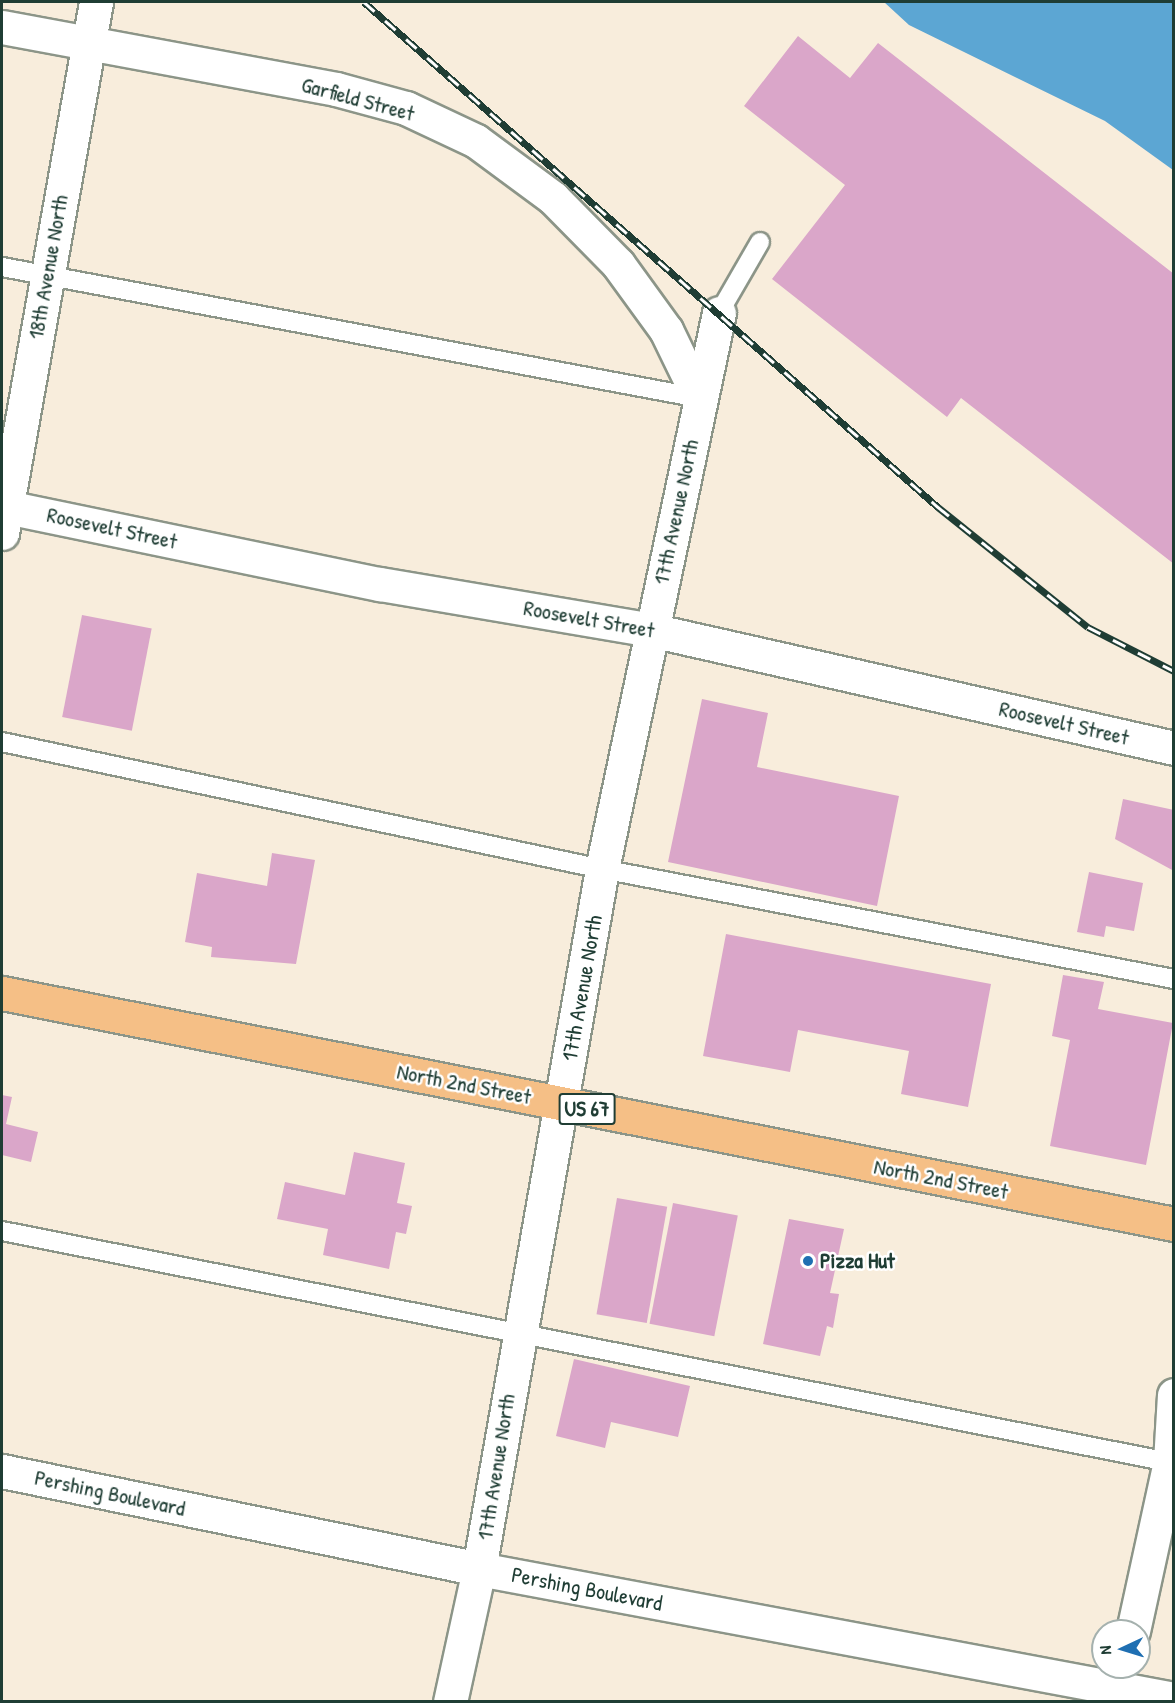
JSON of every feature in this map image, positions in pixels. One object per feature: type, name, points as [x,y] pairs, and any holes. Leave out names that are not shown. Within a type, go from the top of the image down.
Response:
[{"type":"main road","name":"North 2nd Street","points":[[2,993],[1173,1224]]},
{"type":"street","name":"18th Avenue North","points":[[3,515],[86,44],[96,2]]},
{"type":"street","name":"Garfield Street","points":[[2,27],[336,89],[406,108],[476,141],[554,198],[618,264],[666,330],[699,398]]},
{"type":"street","name":"17th Avenue North","points":[[450,1701],[479,1569],[518,1332],[562,1104],[602,868],[699,398],[719,313]]},
{"type":"street","name":"Roosevelt Street","points":[[3,515],[380,584],[651,630],[1173,748]]},
{"type":"street","points":[[1136,1619],[1172,1462],[1173,1395]]},
{"type":"street","name":"Pershing Boulevard","points":[[2,1471],[479,1569],[1121,1686],[1173,1700]]},
{"type":"lane","points":[[719,313],[760,242]]},
{"type":"lane","points":[[2,267],[699,398]]},
{"type":"lane","points":[[2,742],[602,868],[1173,979]]},
{"type":"lane","points":[[2,1230],[1172,1462]]},
{"type":"water","points":[[884,2],[1173,2],[1173,170],[1105,121],[909,25]]},
{"type":"building","points":[[798,36],[850,78],[878,43],[1174,274],[1174,564],[961,398],[947,417],[772,279],[845,185],[744,106]]},
{"type":"building","points":[[82,615],[152,629],[132,731],[62,717]]},
{"type":"building","points":[[702,699],[768,713],[757,767],[899,796],[877,906],[668,862]]},
{"type":"building","points":[[1123,799],[1174,810],[1174,871],[1115,839]]},
{"type":"building","points":[[272,853],[315,860],[296,964],[211,957],[212,947],[185,942],[197,873],[267,886]]},
{"type":"building","points":[[1089,872],[1143,883],[1134,931],[1106,926],[1104,937],[1077,932]]},
{"type":"building","points":[[726,934],[991,984],[968,1107],[901,1094],[909,1051],[798,1030],[790,1072],[703,1056]]},
{"type":"building","points":[[1063,975],[1104,982],[1098,1009],[1173,1023],[1146,1165],[1050,1146],[1070,1040],[1052,1036]]},
{"type":"building","points":[[2,1095],[12,1097],[6,1124],[38,1132],[31,1162],[2,1155]]},
{"type":"building","points":[[354,1152],[405,1163],[397,1203],[412,1206],[406,1234],[396,1232],[389,1269],[323,1255],[328,1229],[277,1219],[285,1182],[345,1195]]},
{"type":"building","points":[[617,1198],[667,1207],[647,1323],[597,1314]]},
{"type":"building","points":[[673,1203],[738,1216],[714,1336],[650,1324]]},
{"type":"building","name":"Pizza Hut","points":[[789,1219],[844,1229],[830,1293],[839,1294],[833,1328],[827,1326],[820,1356],[763,1344]]},
{"type":"building","points":[[574,1359],[690,1386],[678,1437],[611,1422],[605,1448],[556,1436]]},
{"type":"railway","points":[[364,2],[938,507],[1088,627],[1174,671]]},
{"type":"place","name":"Pizza Hut","points":[[808,1261]]}]
